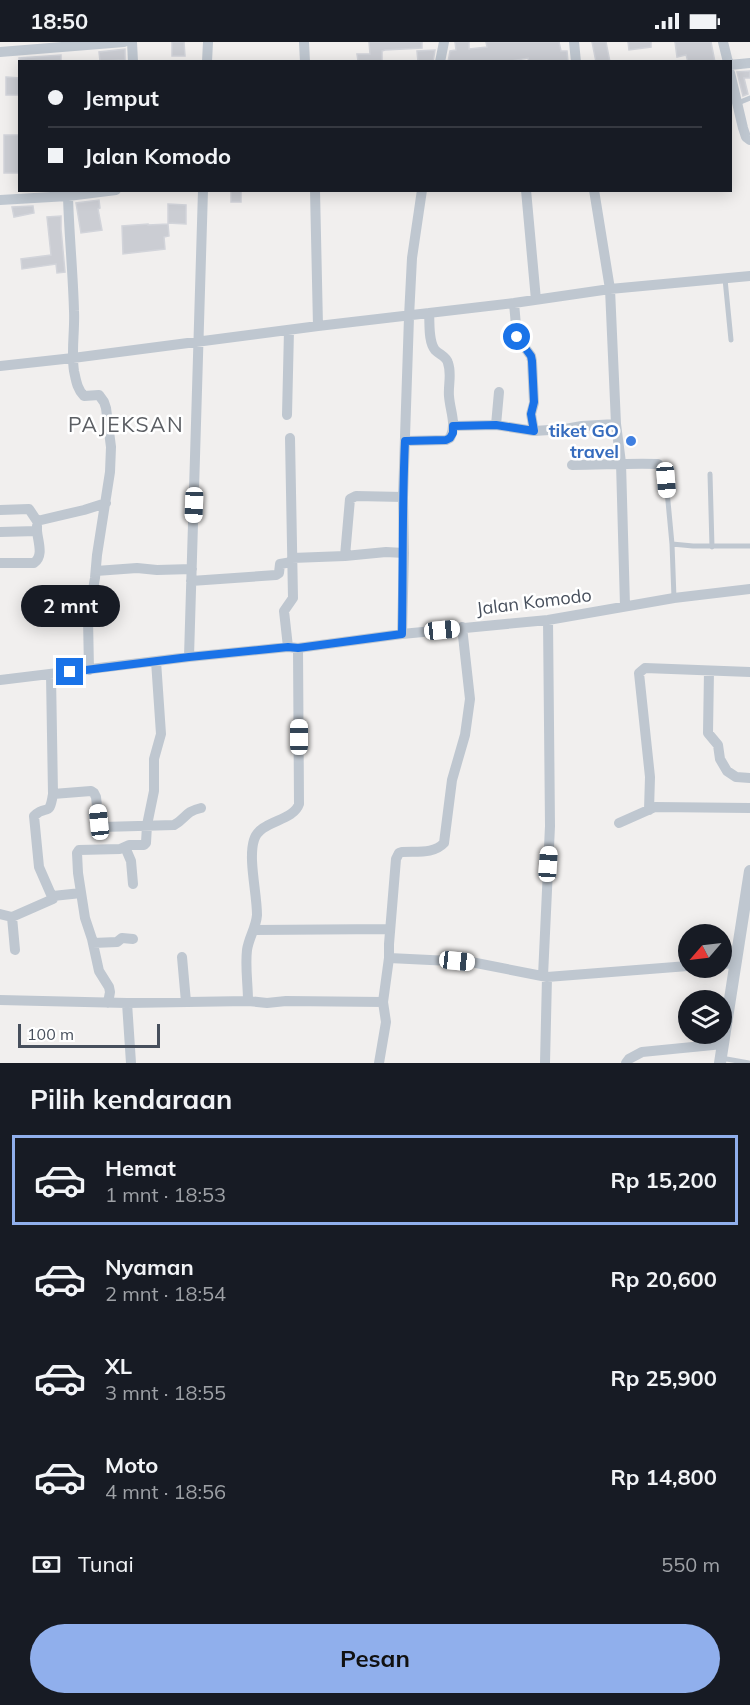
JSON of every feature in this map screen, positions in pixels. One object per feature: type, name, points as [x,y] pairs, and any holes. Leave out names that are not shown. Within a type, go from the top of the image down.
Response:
[{"type":"street","points":[[0,52],[124,42]]},
{"type":"street","points":[[132,42],[133,60]]},
{"type":"street","points":[[207,60],[208,42]]},
{"type":"street","points":[[304,42],[305,60]]},
{"type":"street","points":[[440,60],[444,42]]},
{"type":"street","points":[[574,42],[576,60]]},
{"type":"street","points":[[723,42],[728,60]]},
{"type":"street","points":[[732,63],[750,63]]},
{"type":"street","points":[[732,88],[734,105],[746,136],[750,140]]},
{"type":"street","points":[[0,200],[100,192]]},
{"type":"street","points":[[189,657],[203,192]]},
{"type":"street","points":[[315,192],[318,326]]},
{"type":"street","points":[[402,634],[403,497],[409,316],[412,258],[422,192]]},
{"type":"street","points":[[526,192],[536,300]]},
{"type":"street","points":[[594,192],[610,289],[616,424],[621,463],[625,606]]},
{"type":"street","points":[[68,196],[75,314],[73,358],[79,390],[84,396],[99,395],[104,402],[111,455],[111,472],[88,618],[89,670]]},
{"type":"street","points":[[0,366],[514,303],[610,289],[750,276]]},
{"type":"street","points":[[514,303],[517,337],[531,356],[532,361],[534,402],[531,414],[534,431]]},
{"type":"street","points":[[405,441],[446,440],[453,433],[448,363],[446,358],[433,346],[429,313]]},
{"type":"street","points":[[287,414],[289,330]]},
{"type":"street","points":[[496,425],[499,392]]},
{"type":"street","points":[[453,426],[496,425],[534,431],[616,424]]},
{"type":"street","points":[[248,1001],[247,949],[250,935],[255,930],[257,917],[257,897],[252,862],[254,840],[262,829],[292,813],[299,804],[293,647],[284,611],[293,598],[290,438]]},
{"type":"street","points":[[572,465],[658,464]]},
{"type":"street","points":[[345,556],[350,499],[356,496],[403,497]]},
{"type":"street","points":[[0,532],[37,526],[106,503]]},
{"type":"street","points":[[0,510],[29,509],[37,526],[40,554],[34,563],[0,563]]},
{"type":"street","points":[[96,571],[137,568],[192,575],[276,576],[279,573],[280,564],[292,560],[386,552],[404,553]]},
{"type":"street","name":"Jalan Komodo","points":[[0,680],[462,627],[548,620],[674,598],[750,589]]},
{"type":"street","points":[[545,1063],[545,976],[550,826],[548,620]]},
{"type":"street","points":[[380,1063],[386,1022],[382,1002],[389,958],[397,856],[402,852],[433,850],[442,846],[446,838],[452,780],[465,735],[470,699],[462,627]]},
{"type":"street","points":[[108,1003],[109,987],[99,971],[85,918],[77,860],[78,851],[120,849],[129,845],[145,844],[154,791],[154,759],[161,734],[156,661]]},
{"type":"street","points":[[649,810],[651,777],[639,673],[645,668],[750,672]]},
{"type":"street","points":[[709,671],[708,732],[718,745],[720,759],[728,771],[736,777],[750,778]]},
{"type":"street","points":[[0,914],[12,917],[53,899],[39,867],[34,816],[51,807],[53,794],[51,675]]},
{"type":"street","points":[[53,794],[91,791],[94,793],[99,824],[102,827],[174,825],[188,813],[201,808]]},
{"type":"street","points":[[619,823],[655,807],[750,808]]},
{"type":"street","points":[[125,847],[131,861],[134,884]]},
{"type":"street","points":[[732,990],[750,871]]},
{"type":"street","points":[[53,896],[81,892]]},
{"type":"street","points":[[12,917],[15,950]]},
{"type":"street","points":[[255,930],[390,929]]},
{"type":"street","points":[[93,943],[117,942],[122,938],[133,939]]},
{"type":"street","points":[[182,957],[186,1002]]},
{"type":"street","points":[[389,958],[471,963],[545,976],[678,967]]},
{"type":"street","points":[[732,963],[736,963]]},
{"type":"street","points":[[0,1000],[108,1003],[382,1002]]},
{"type":"street","points":[[127,1003],[131,1063]]},
{"type":"street","points":[[626,1063],[642,1052],[723,1044],[721,1060]]},
{"type":"lane","points":[[734,105],[750,98]]},
{"type":"lane","points":[[724,279],[731,340]]},
{"type":"lane","points":[[710,474],[712,547]]},
{"type":"lane","points":[[666,480],[674,598]]},
{"type":"lane","points":[[672,544],[712,547],[750,546]]},
{"type":"lane","points":[[721,1060],[749,1063]]},
{"type":"building","points":[[172,42],[184,42],[185,56],[172,56]]},
{"type":"building","points":[[369,42],[422,42],[422,48],[382,51],[382,60],[358,60],[357,54],[370,54]]},
{"type":"building","points":[[455,42],[469,42],[469,49],[487,47],[486,42],[559,42],[561,51],[567,51],[568,60],[528,60],[528,58],[448,60],[450,51],[456,50]]},
{"type":"building","points":[[592,42],[606,42],[610,60],[596,60]]},
{"type":"building","points":[[628,42],[651,42],[651,47],[629,50]]},
{"type":"building","points":[[675,42],[711,42],[715,60],[687,60],[686,55],[677,57]]},
{"type":"building","points":[[125,49],[125,60],[100,60],[99,52]]},
{"type":"building","points":[[435,50],[433,60],[418,60],[417,51]]},
{"type":"building","points":[[61,55],[61,60],[19,60],[19,58]]},
{"type":"building","points":[[750,71],[750,78],[744,78],[748,94],[743,96],[737,72]]},
{"type":"building","points":[[6,77],[18,78],[18,95],[6,95]]},
{"type":"building","points":[[4,135],[18,135],[18,173],[4,173]]},
{"type":"building","points":[[231,192],[241,192],[241,202],[231,202]]},
{"type":"building","points":[[99,200],[100,208],[98,209],[102,230],[81,233],[76,203]]},
{"type":"building","points":[[168,204],[186,205],[186,224],[168,223]]},
{"type":"building","points":[[33,206],[34,213],[14,217],[12,207]]},
{"type":"building","points":[[61,216],[65,272],[57,273],[56,264],[22,269],[21,259],[51,255],[47,217]]},
{"type":"building","points":[[168,224],[169,236],[164,237],[165,249],[123,254],[122,226]]},
{"type":"place","name":"tiket GO travel","points":[[631,441]]},
{"type":"district","name":"PAJEKSAN","points":[[126,425]]},
{"type":"route","points":[[70,672],[189,657],[288,647],[298,648],[402,634],[405,441],[446,440],[453,433],[453,426],[496,425],[534,431],[531,414],[534,402],[532,361],[531,356],[517,337]]}]
